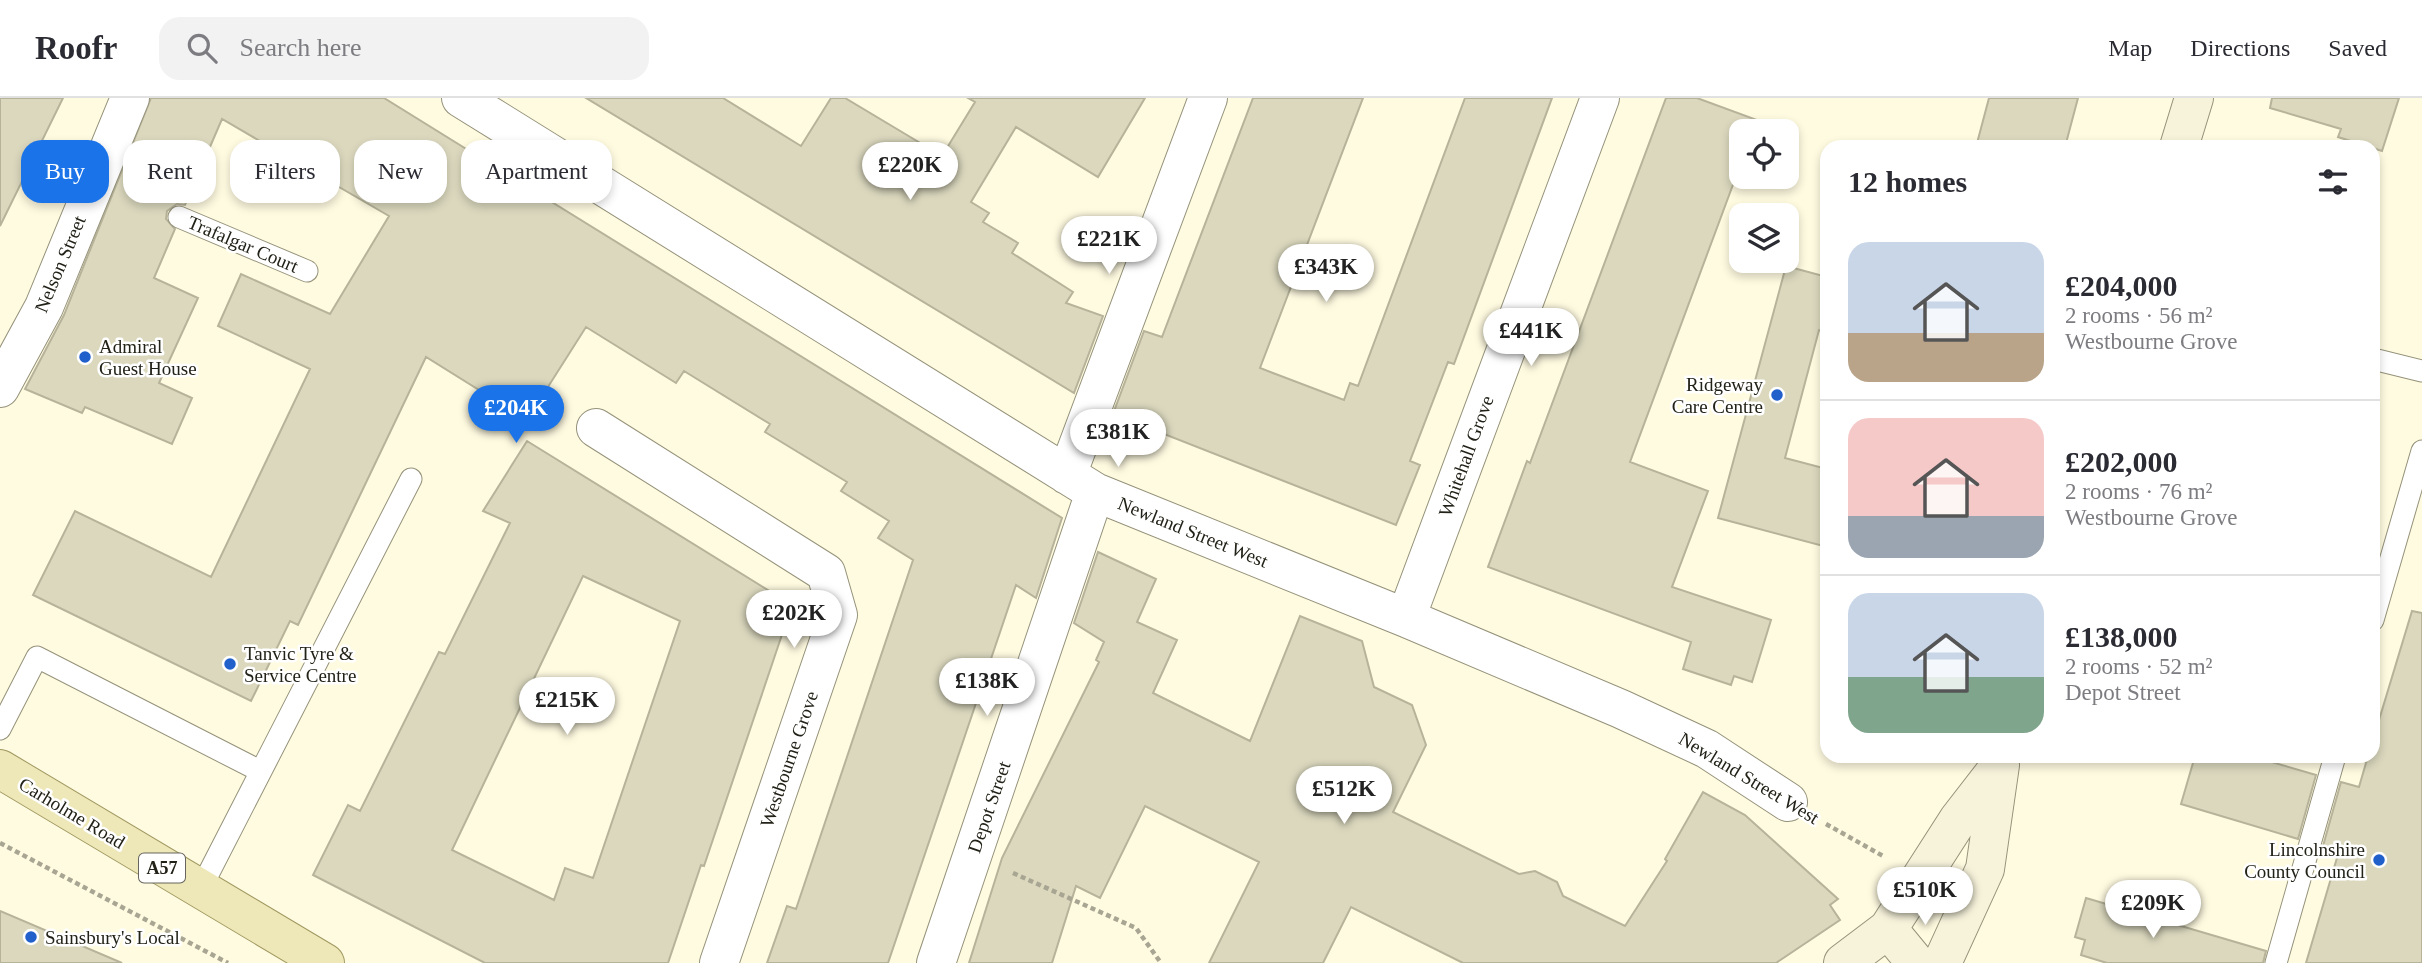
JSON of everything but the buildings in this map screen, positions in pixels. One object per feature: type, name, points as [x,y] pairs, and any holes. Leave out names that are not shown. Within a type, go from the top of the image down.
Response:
[{"type":"main road","points":[[2181,140],[2193,98]]},
{"type":"main road","points":[[1843,963],[1888,929],[1923,879],[1958,820],[2000,763]]},
{"type":"main road","points":[[1942,963],[1985,869],[2001,763]]},
{"type":"main road","name":"Carholme Road","points":[[0,769],[325,963]]},
{"type":"main road","points":[[1888,929],[1916,963]]},
{"type":"street","name":"Nelson Street","points":[[0,388],[11,340],[44,307],[103,186],[130,98]]},
{"type":"street","name":"Newland Street West","points":[[461,98],[1081,483],[1406,618],[1707,749],[1788,802]]},
{"type":"street","name":"Depot Street","points":[[936,963],[971,859],[1081,483],[1208,98]]},
{"type":"street","name":"Whitehall Grove","points":[[1406,618],[1600,98]]},
{"type":"street","name":"Westbourne Grove","points":[[596,428],[826,573],[838,615],[719,963]]},
{"type":"lane","name":"Trafalgar Court","points":[[179,217],[307,271]]},
{"type":"lane","points":[[2380,361],[2422,371]]},
{"type":"lane","points":[[2381,563],[2422,451]]},
{"type":"lane","points":[[200,890],[411,479]]},
{"type":"lane","points":[[0,730],[37,657],[260,771]]},
{"type":"lane","points":[[2276,963],[2332,763]]},
{"type":"path","name":"Newland Street West","points":[[1788,802],[1923,879]]},
{"type":"path","points":[[0,843],[228,963]]},
{"type":"path","points":[[971,859],[1013,873],[1136,928],[1161,963]]},
{"type":"place","name":"Admiral Guest House","points":[[85,357]]},
{"type":"place","name":"Ridgeway Care Centre","points":[[1777,395]]},
{"type":"place","name":"Tanvic Tyre & Service Centre","points":[[230,664]]},
{"type":"place","name":"Lincolnshire County Council","points":[[2379,860]]},
{"type":"place","name":"Sainsbury's Local","points":[[31,937]]}]
